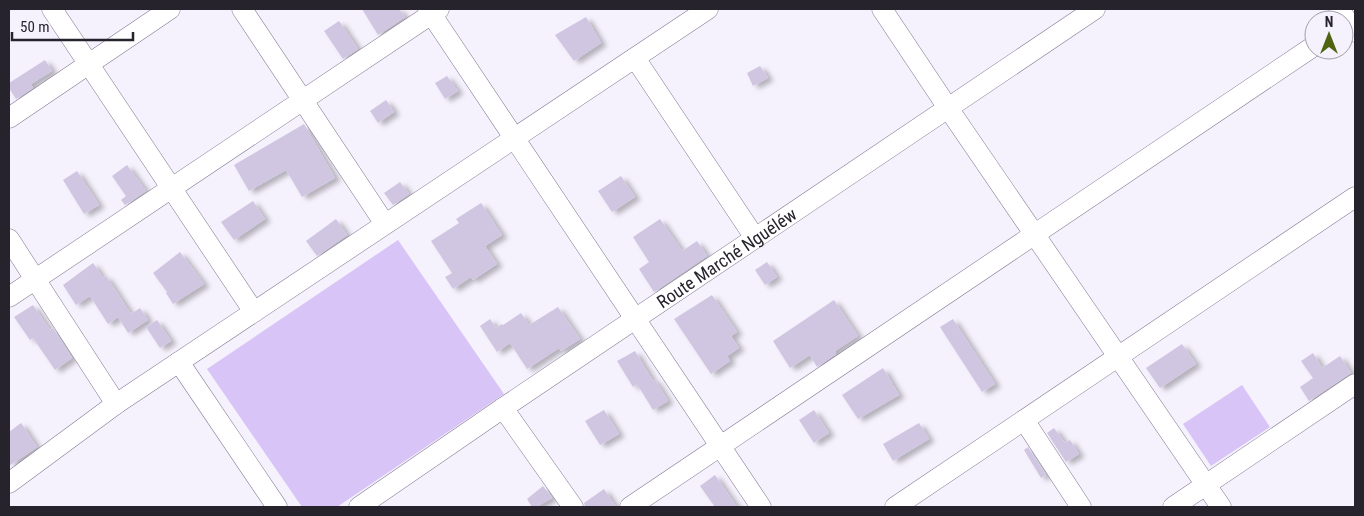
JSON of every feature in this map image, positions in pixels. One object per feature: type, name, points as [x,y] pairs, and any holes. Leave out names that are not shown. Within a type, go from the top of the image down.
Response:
[{"type":"street","points":[[52,9],[254,312]]},
{"type":"street","points":[[9,118],[170,9]]},
{"type":"street","points":[[242,9],[385,224]]},
{"type":"street","points":[[9,482],[116,404],[708,9]]},
{"type":"street","points":[[882,9],[1034,235],[1221,507]]},
{"type":"street","name":"Route Marché Nguéléw","points":[[371,504],[503,408],[1095,9]]},
{"type":"street","points":[[9,297],[433,11],[514,138],[761,507]]},
{"type":"street","points":[[630,507],[1304,53]]},
{"type":"street","points":[[635,58],[755,238]]},
{"type":"street","points":[[895,507],[1355,197]]},
{"type":"street","points":[[9,239],[116,404]]},
{"type":"street","points":[[180,362],[277,507]]},
{"type":"street","points":[[1173,507],[1355,384]]},
{"type":"street","points":[[503,408],[573,507]]},
{"type":"street","points":[[1024,420],[1081,507]]},
{"type":"shaded area","points":[[398,240],[504,394],[337,507],[302,507],[207,369]]},
{"type":"shaded area","points":[[1242,385],[1270,427],[1211,466],[1183,424]]},
{"type":"building","points":[[362,9],[399,9],[405,17],[378,35]]},
{"type":"building","points":[[586,17],[601,43],[574,61],[555,35]]},
{"type":"building","points":[[339,21],[358,49],[343,59],[324,31]]},
{"type":"building","points":[[45,60],[52,71],[31,84],[33,88],[16,99],[9,88],[9,83]]},
{"type":"building","points":[[760,66],[768,78],[753,86],[747,73]]},
{"type":"building","points":[[447,76],[458,91],[445,99],[435,83]]},
{"type":"building","points":[[386,100],[394,112],[378,123],[370,111]]},
{"type":"building","points":[[304,124],[335,178],[302,197],[286,170],[249,191],[234,165]]},
{"type":"building","points":[[127,165],[146,191],[125,205],[121,200],[126,196],[112,176]]},
{"type":"building","points":[[77,171],[99,205],[84,214],[63,180]]},
{"type":"building","points":[[621,176],[635,197],[612,212],[598,191]]},
{"type":"building","points":[[400,182],[409,194],[393,205],[384,193]]},
{"type":"building","points":[[253,201],[265,219],[234,240],[221,222]]},
{"type":"building","points":[[481,203],[502,235],[485,246],[497,264],[473,280],[471,277],[453,289],[445,277],[452,273],[431,241],[459,223],[456,219]]},
{"type":"building","points":[[336,219],[347,235],[317,256],[306,241]]},
{"type":"building","points":[[660,219],[682,251],[697,241],[707,256],[654,292],[639,269],[649,262],[633,237]]},
{"type":"building","points":[[180,252],[204,284],[173,304],[153,273]]},
{"type":"building","points":[[767,262],[777,277],[765,285],[755,270]]},
{"type":"building","points":[[93,263],[103,278],[106,276],[131,314],[140,308],[148,320],[128,333],[118,317],[108,324],[90,296],[76,305],[63,285]]},
{"type":"building","points":[[712,295],[737,332],[731,336],[739,348],[727,356],[730,361],[711,374],[674,319]]},
{"type":"building","points":[[834,300],[858,336],[835,351],[836,354],[817,367],[810,355],[790,368],[773,341]]},
{"type":"building","points":[[33,305],[50,330],[53,328],[72,358],[55,370],[33,338],[30,340],[14,317]]},
{"type":"building","points":[[558,307],[580,339],[561,351],[559,348],[527,369],[510,343],[497,352],[480,326],[490,319],[496,328],[521,313],[529,325]]},
{"type":"building","points":[[953,319],[995,384],[982,392],[940,327]]},
{"type":"building","points":[[157,320],[171,341],[160,348],[146,327]]},
{"type":"building","points":[[1182,344],[1196,364],[1160,388],[1146,368]]},
{"type":"building","points":[[635,351],[653,381],[655,380],[668,401],[653,410],[637,384],[633,387],[617,361]]},
{"type":"building","points":[[1313,353],[1322,368],[1340,356],[1351,373],[1309,401],[1300,387],[1313,378],[1301,361]]},
{"type":"building","points":[[883,368],[899,395],[858,419],[842,395]]},
{"type":"building","points":[[604,410],[619,434],[600,445],[585,421]]},
{"type":"building","points":[[814,410],[829,433],[814,443],[799,420]]},
{"type":"building","points":[[21,423],[37,447],[9,466],[9,432]]},
{"type":"building","points":[[919,423],[929,439],[893,461],[883,444]]},
{"type":"building","points":[[1054,428],[1065,443],[1070,440],[1079,454],[1066,462],[1047,433]]},
{"type":"building","points":[[1028,447],[1046,475],[1041,478],[1024,450]]},
{"type":"building","points":[[715,475],[737,507],[715,507],[700,486]]},
{"type":"building","points":[[543,486],[552,498],[536,507],[532,507],[527,499]]},
{"type":"building","points":[[604,489],[616,507],[585,507],[584,503]]}]
